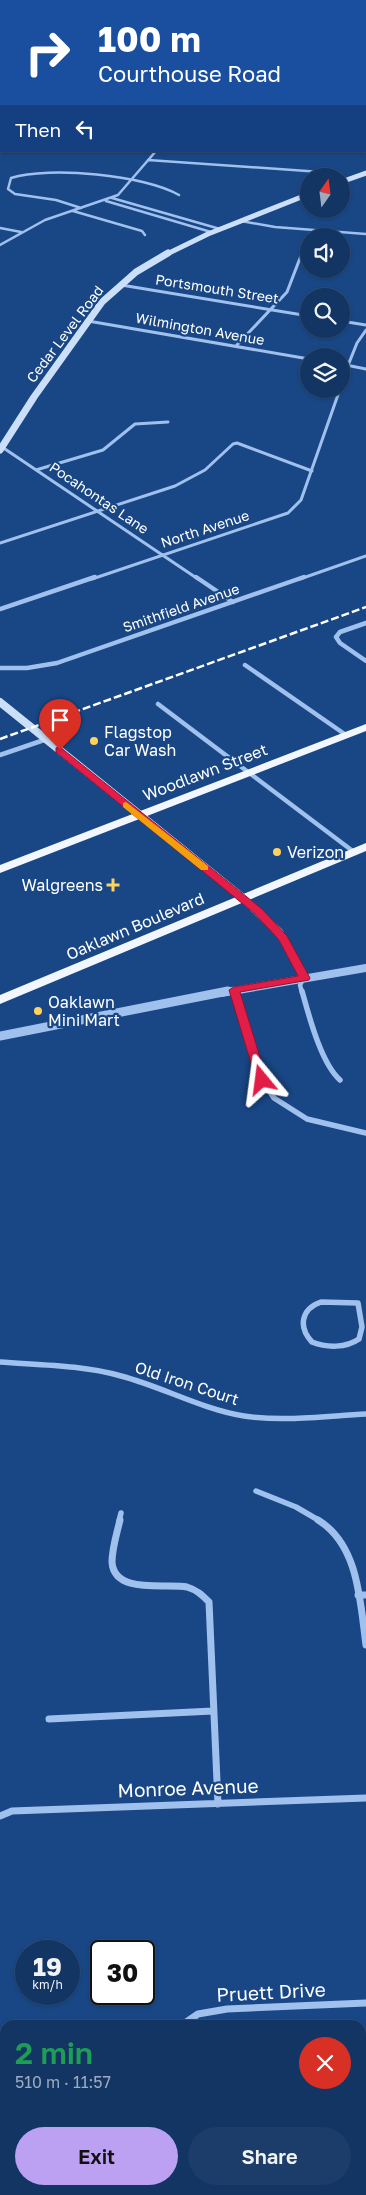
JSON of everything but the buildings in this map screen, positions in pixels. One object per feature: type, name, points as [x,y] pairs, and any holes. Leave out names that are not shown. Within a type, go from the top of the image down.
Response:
[{"type":"highway","name":"Woodlawn Street","points":[[0,870],[366,727]]},
{"type":"highway","name":"Oaklawn Boulevard","points":[[0,1000],[360,850]]},
{"type":"main road","points":[[350,178],[366,173]]},
{"type":"main road","name":"Cedar Level Road","points":[[1,448],[36,392],[88,321],[104,300],[121,285],[166,254],[211,232],[300,198]]},
{"type":"main road","points":[[0,702],[243,898]]},
{"type":"street","points":[[0,246],[45,220],[112,198],[122,191],[155,152]]},
{"type":"street","points":[[148,160],[300,171]]},
{"type":"street","points":[[81,208],[56,200],[15,194],[8,189],[8,183],[11,178],[18,175],[40,172],[150,182],[176,191],[180,195]]},
{"type":"street","points":[[112,198],[220,229]]},
{"type":"street","points":[[105,201],[211,232]]},
{"type":"street","points":[[71,210],[142,231],[145,236]]},
{"type":"street","points":[[241,221],[300,229]]},
{"type":"street","points":[[0,228],[22,232]]},
{"type":"street","points":[[350,233],[366,234]]},
{"type":"street","points":[[236,346],[287,292],[300,259]]},
{"type":"street","name":"Portsmouth Street","points":[[121,285],[300,315]]},
{"type":"street","name":"Wilmington Avenue","points":[[88,321],[300,357]]},
{"type":"street","points":[[350,322],[366,325]]},
{"type":"street","points":[[350,357],[356,342],[366,330]]},
{"type":"street","points":[[350,366],[366,369]]},
{"type":"street","name":"North Avenue","points":[[0,609],[288,513],[301,500],[337,398]]},
{"type":"street","points":[[36,470],[96,452],[118,439],[135,424],[168,422]]},
{"type":"street","points":[[0,543],[185,482],[205,470],[233,444],[239,443],[312,470]]},
{"type":"street","name":"Pocahontas Lane","points":[[1,448],[233,602]]},
{"type":"street","name":"Smithfield Avenue","points":[[0,668],[34,667],[57,663],[366,556]]},
{"type":"street","points":[[366,623],[337,635],[337,640],[366,661]]},
{"type":"street","points":[[245,665],[346,735]]},
{"type":"street","points":[[158,704],[249,773],[360,850]]},
{"type":"street","points":[[0,755],[47,740]]},
{"type":"street","points":[[243,898],[279,932],[305,978]]},
{"type":"street","points":[[0,1036],[234,990],[366,968]]},
{"type":"street","points":[[305,978],[300,985],[312,1026],[332,1073],[340,1080]]},
{"type":"street","points":[[234,990],[262,1080],[274,1098],[283,1106],[308,1118],[366,1133]]},
{"type":"street","points":[[358,1303],[362,1332],[352,1344],[323,1345],[316,1344],[308,1338],[305,1317],[308,1308],[321,1302],[366,1302]]},
{"type":"street","name":"Old Iron Court","points":[[0,1362],[99,1371],[148,1385],[224,1412],[246,1416],[267,1418],[366,1414]]},
{"type":"street","points":[[256,1490],[302,1510],[329,1529],[349,1556],[354,1570],[366,1645]]},
{"type":"street","points":[[121,1513],[112,1561],[116,1575],[122,1580],[140,1586],[188,1586],[203,1594],[209,1602],[218,1804]]},
{"type":"street","points":[[358,1596],[366,1595]]},
{"type":"street","points":[[49,1719],[213,1711]]},
{"type":"street","name":"Monroe Avenue","points":[[0,1816],[12,1811],[366,1798]]},
{"type":"street","name":"Pruett Drive","points":[[189,2020],[198,2014],[220,2010],[366,2003]]},
{"type":"railway","points":[[0,739],[366,607]]},
{"type":"slow traffic","points":[[126,805],[205,868]]},
{"type":"place","name":"Flagstop Car Wash","points":[[94,741]]},
{"type":"place","name":"Verizon","points":[[277,852]]},
{"type":"place","name":"Walgreens","points":[[113,885]]},
{"type":"place","name":"Oaklawn Mini Mart","points":[[38,1011]]},
{"type":"route","points":[[60,750],[243,898],[268,920],[284,939],[305,978],[234,990],[262,1080]]}]
